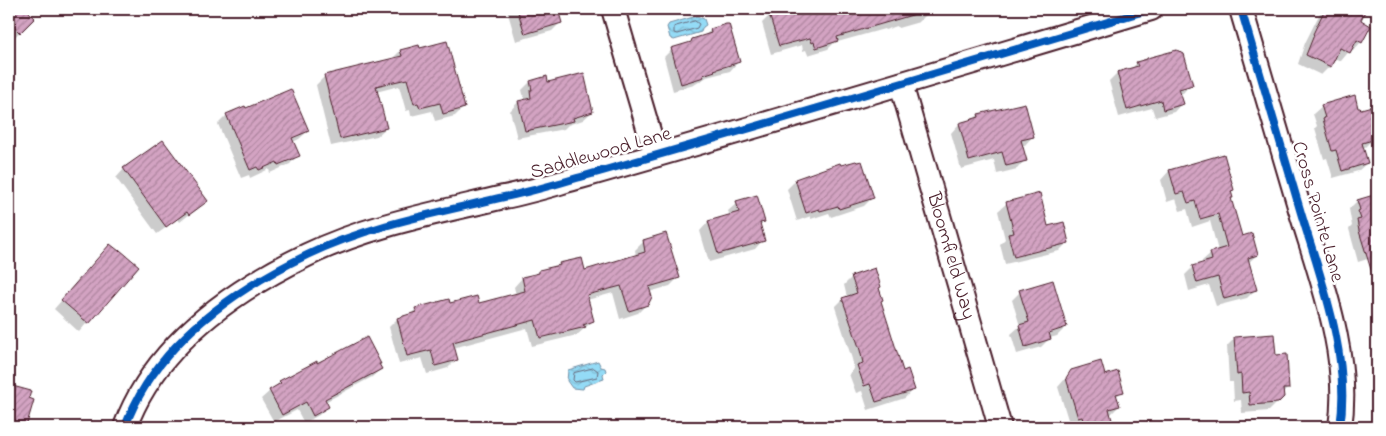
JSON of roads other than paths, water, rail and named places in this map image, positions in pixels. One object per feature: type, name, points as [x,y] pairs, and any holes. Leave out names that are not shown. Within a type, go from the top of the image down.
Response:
[{"type":"street","points":[[613,9],[656,155]]},
{"type":"street","name":"Saddlewood Lane","points":[[125,427],[142,390],[162,361],[184,337],[245,290],[300,258],[338,241],[395,223],[506,197],[656,155],[1151,9]]},
{"type":"street","name":"Cross Pointe Lane","points":[[1241,9],[1332,322],[1342,379],[1340,427]]},
{"type":"street","name":"Bloomfield Way","points":[[901,84],[1000,427]]},
{"type":"water","points":[[697,16],[704,19],[706,25],[701,32],[674,40],[670,38],[667,27],[669,24]]},
{"type":"water","points":[[598,361],[606,371],[603,374],[604,379],[584,386],[583,389],[572,388],[567,381],[568,370]]}]
